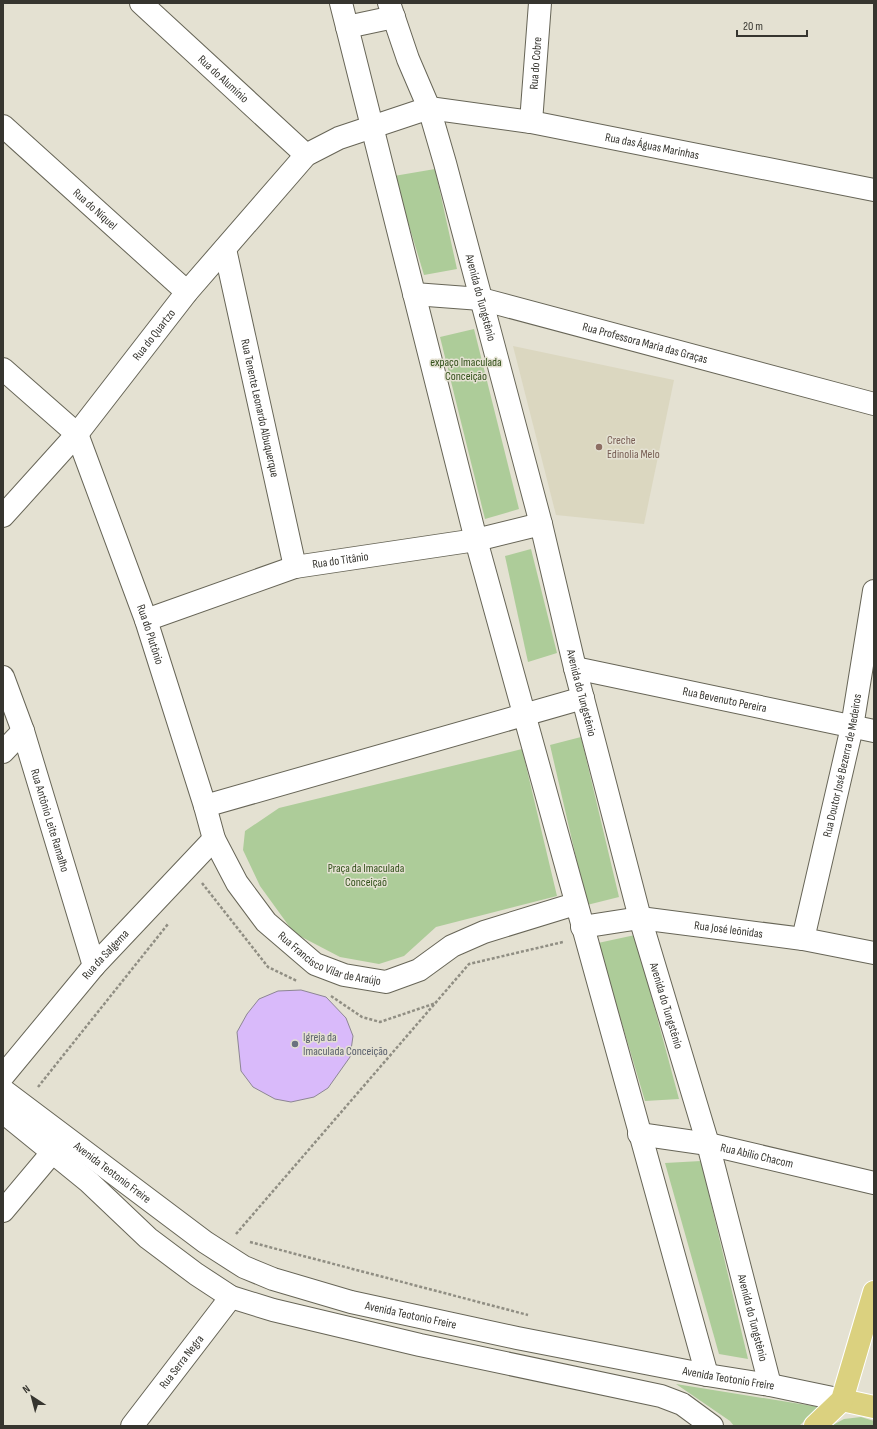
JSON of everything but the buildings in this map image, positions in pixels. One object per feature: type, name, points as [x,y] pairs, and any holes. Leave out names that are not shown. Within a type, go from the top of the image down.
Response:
[{"type":"main road","points":[[814,1426],[842,1400],[874,1292]]},
{"type":"main road","name":"Avenida Teotonio Freire","points":[[842,1400],[874,1407]]},
{"type":"street","name":"Rua do Alumínio","points":[[141,3],[306,155]]},
{"type":"street","points":[[341,3],[476,540],[523,716],[576,904],[574,934],[639,1134],[706,1375]]},
{"type":"street","name":"Rua do Cobre","points":[[531,122],[540,3]]},
{"type":"street","points":[[347,27],[392,10]]},
{"type":"street","name":"Avenida do Tungstênio","points":[[392,10],[408,59],[429,108],[541,524],[575,668],[640,918],[708,1144],[770,1385]]},
{"type":"street","points":[[306,155],[339,138],[429,108]]},
{"type":"street","name":"Rua das Águas Marinhas","points":[[429,108],[531,122],[874,190]]},
{"type":"street","name":"Rua do Níquel","points":[[3,126],[187,292]]},
{"type":"street","name":"Rua do Quartzo","points":[[3,516],[77,434],[187,292],[306,155]]},
{"type":"street","name":"Rua Tenente Leonardo Albuquerque","points":[[225,249],[295,567]]},
{"type":"street","name":"Rua Professora Maria das Graças","points":[[414,294],[480,299],[874,404]]},
{"type":"street","points":[[3,369],[77,434]]},
{"type":"street","name":"Rua do Plutônio","points":[[77,434],[146,620],[214,839]]},
{"type":"street","name":"Rua do Titânio","points":[[146,620],[295,567],[476,540],[541,524]]},
{"type":"street","name":"Rua Doutor José Bezerra de Medeiros","points":[[803,939],[852,728],[874,591]]},
{"type":"street","name":"Rua Bevenuto Pereira","points":[[575,668],[852,728],[874,731]]},
{"type":"street","name":"Rua Antônio Leite Ramalho","points":[[3,677],[23,731],[94,966]]},
{"type":"street","points":[[205,806],[583,698]]},
{"type":"street","points":[[3,752],[23,731]]},
{"type":"street","name":"Rua Francisco Vilar de Araújo","points":[[214,839],[237,883],[266,922],[315,964],[344,974],[379,981],[386,982],[419,970],[452,946],[484,932],[576,904]]},
{"type":"street","name":"Rua da Salgema","points":[[3,1076],[94,966],[214,839]]},
{"type":"street","name":"Rua José leônidas","points":[[574,934],[640,918],[803,939],[874,953]]},
{"type":"street","name":"Avenida Teotonio Freire","points":[[3,1090],[59,1144],[89,1182],[148,1238],[196,1274],[231,1297],[273,1310],[491,1360],[661,1396],[682,1404],[712,1426]]},
{"type":"street","name":"Avenida Teotonio Freire","points":[[3,1112],[59,1144],[244,1267],[273,1279],[351,1302],[498,1334],[842,1400]]},
{"type":"street","name":"Rua Abílio Chacom","points":[[639,1134],[708,1144],[874,1183]]},
{"type":"street","points":[[3,1212],[59,1144]]},
{"type":"street","name":"Rua Serra Negra","points":[[132,1426],[231,1297]]},
{"type":"street","points":[[491,1360],[498,1334]]},
{"type":"path","points":[[196,888],[201,882],[268,967],[302,983]]},
{"type":"path","points":[[38,1088],[172,919]]},
{"type":"path","points":[[233,1238],[469,964],[574,934]]},
{"type":"path","points":[[329,995],[362,1017],[380,1022],[436,1003]]},
{"type":"path","points":[[249,1242],[535,1317]]},
{"type":"shaded area","name":"Creche Edinolia Melo","points":[[513,346],[674,380],[644,524],[556,515]]},
{"type":"green space","points":[[435,169],[457,269],[424,275],[394,176]]},
{"type":"green space","name":"expaço Imaculada Conceição","points":[[474,329],[519,509],[485,519],[440,337]]},
{"type":"green space","points":[[531,549],[557,653],[528,662],[505,556]]},
{"type":"green space","points":[[581,737],[619,897],[587,905],[550,745]]},
{"type":"green space","name":"Praça da Imaculada Conceiçaõ","points":[[522,749],[557,896],[436,927],[404,956],[379,964],[340,957],[294,933],[260,886],[243,850],[245,831],[279,808]]},
{"type":"green space","points":[[635,935],[679,1099],[645,1101],[598,943]]},
{"type":"green space","points":[[701,1161],[748,1359],[719,1354],[665,1163]]},
{"type":"green space","points":[[676,1384],[819,1407],[799,1426],[734,1426],[730,1421]]},
{"type":"green space","points":[[861,1417],[874,1421],[874,1426],[831,1426],[844,1419]]},
{"type":"place","name":"Creche Edinolia Melo","points":[[599,447]]},
{"type":"place","name":"Igreja da Imaculada Conceição","points":[[295,1044]]}]
